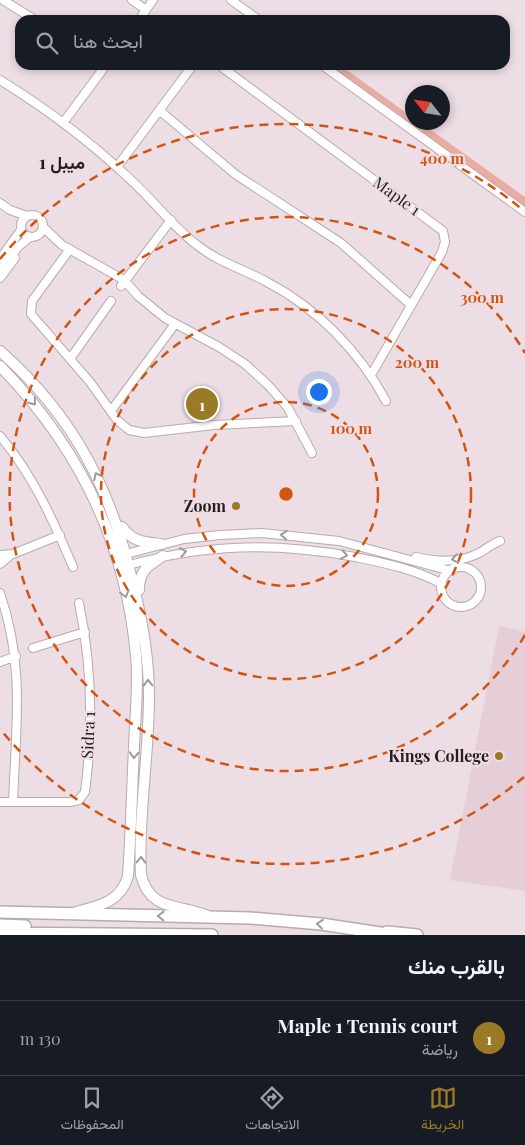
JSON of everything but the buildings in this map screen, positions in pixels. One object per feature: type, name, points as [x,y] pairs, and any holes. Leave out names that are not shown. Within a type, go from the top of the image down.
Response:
[{"type":"main road","points":[[0,912],[297,921],[417,935]]},
{"type":"main road","points":[[0,925],[82,928],[124,934]]},
{"type":"main road","points":[[368,930],[393,935]]},
{"type":"main road","points":[[0,933],[212,935]]},
{"type":"street","points":[[3,0],[27,15]]},
{"type":"street","points":[[132,0],[146,10]]},
{"type":"street","points":[[142,15],[153,0]]},
{"type":"street","points":[[232,0],[252,15]]},
{"type":"street","points":[[63,123],[101,70]]},
{"type":"street","points":[[117,167],[189,70]]},
{"type":"street","name":"Maple 1","points":[[226,70],[443,231],[445,247],[371,375]]},
{"type":"street","points":[[329,70],[525,212]]},
{"type":"street","points":[[0,80],[63,123],[117,167],[196,244],[215,257],[267,282],[311,311],[337,334],[371,375],[386,401]]},
{"type":"street","points":[[160,110],[241,179],[352,251],[411,305]]},
{"type":"street","points":[[0,203],[10,210],[27,216],[32,215],[40,219],[42,227],[55,240],[104,269],[175,324],[220,347],[245,364],[278,396],[296,421],[312,453]]},
{"type":"street","points":[[10,210],[21,228],[33,236],[55,240]]},
{"type":"street","points":[[0,258],[27,216]]},
{"type":"street","points":[[124,285],[171,220]]},
{"type":"street","points":[[0,270],[20,245],[42,227]]},
{"type":"street","points":[[0,278],[16,256],[20,245]]},
{"type":"street","points":[[70,249],[35,297],[30,310],[35,322],[70,358],[125,428],[139,433],[214,424],[296,421]]},
{"type":"street","points":[[70,358],[111,301]]},
{"type":"street","points":[[111,412],[175,324]]},
{"type":"street","points":[[0,351],[33,383],[67,425],[95,471],[117,520],[131,539],[138,542],[161,544]]},
{"type":"street","points":[[0,366],[28,395],[61,438],[89,485],[121,555],[129,565],[140,611],[148,668],[149,697],[141,875],[146,889],[156,900],[169,906],[196,911],[210,917]]},
{"type":"street","points":[[0,436],[33,481],[60,535],[73,567]]},
{"type":"street","points":[[66,915],[109,902],[120,893],[128,876],[137,683],[136,658],[128,607],[118,568],[121,555],[117,520]]},
{"type":"street","points":[[121,555],[161,544],[220,535],[262,533],[339,541],[398,555],[437,561],[470,557],[500,541]]},
{"type":"street","points":[[0,563],[13,554],[60,535]]},
{"type":"street","points":[[118,568],[163,556],[233,546],[304,548],[372,560],[414,572],[442,584]]},
{"type":"street","points":[[0,555],[13,554]]},
{"type":"street","points":[[398,555],[435,568],[451,570],[463,568],[474,572],[481,584],[478,598],[467,606],[456,606],[443,595],[442,584],[451,570]]},
{"type":"street","points":[[140,611],[140,576],[145,567],[163,556]]},
{"type":"street","points":[[0,593],[16,656],[18,702],[13,801]]},
{"type":"street","name":"Sidra 1","points":[[0,802],[74,802],[84,792],[90,690],[85,632],[79,604]]},
{"type":"street","points":[[33,648],[85,632]]},
{"type":"street","points":[[0,662],[16,656]]},
{"type":"shaded area","points":[[324,70],[347,70],[405,112],[405,128]]},
{"type":"shaded area","points":[[407,130],[431,130],[525,197],[525,215]]},
{"type":"shaded area","name":"Kings College","points":[[499,626],[525,632],[525,891],[450,880]]},
{"type":"place","name":"Maple 1 Tennis court","points":[[202,404]]},
{"type":"place","name":"Zoom","points":[[236,506]]},
{"type":"place","name":"Kings College","points":[[499,756]]},
{"type":"district","name":"ميبل 1","points":[[62,163]]}]
